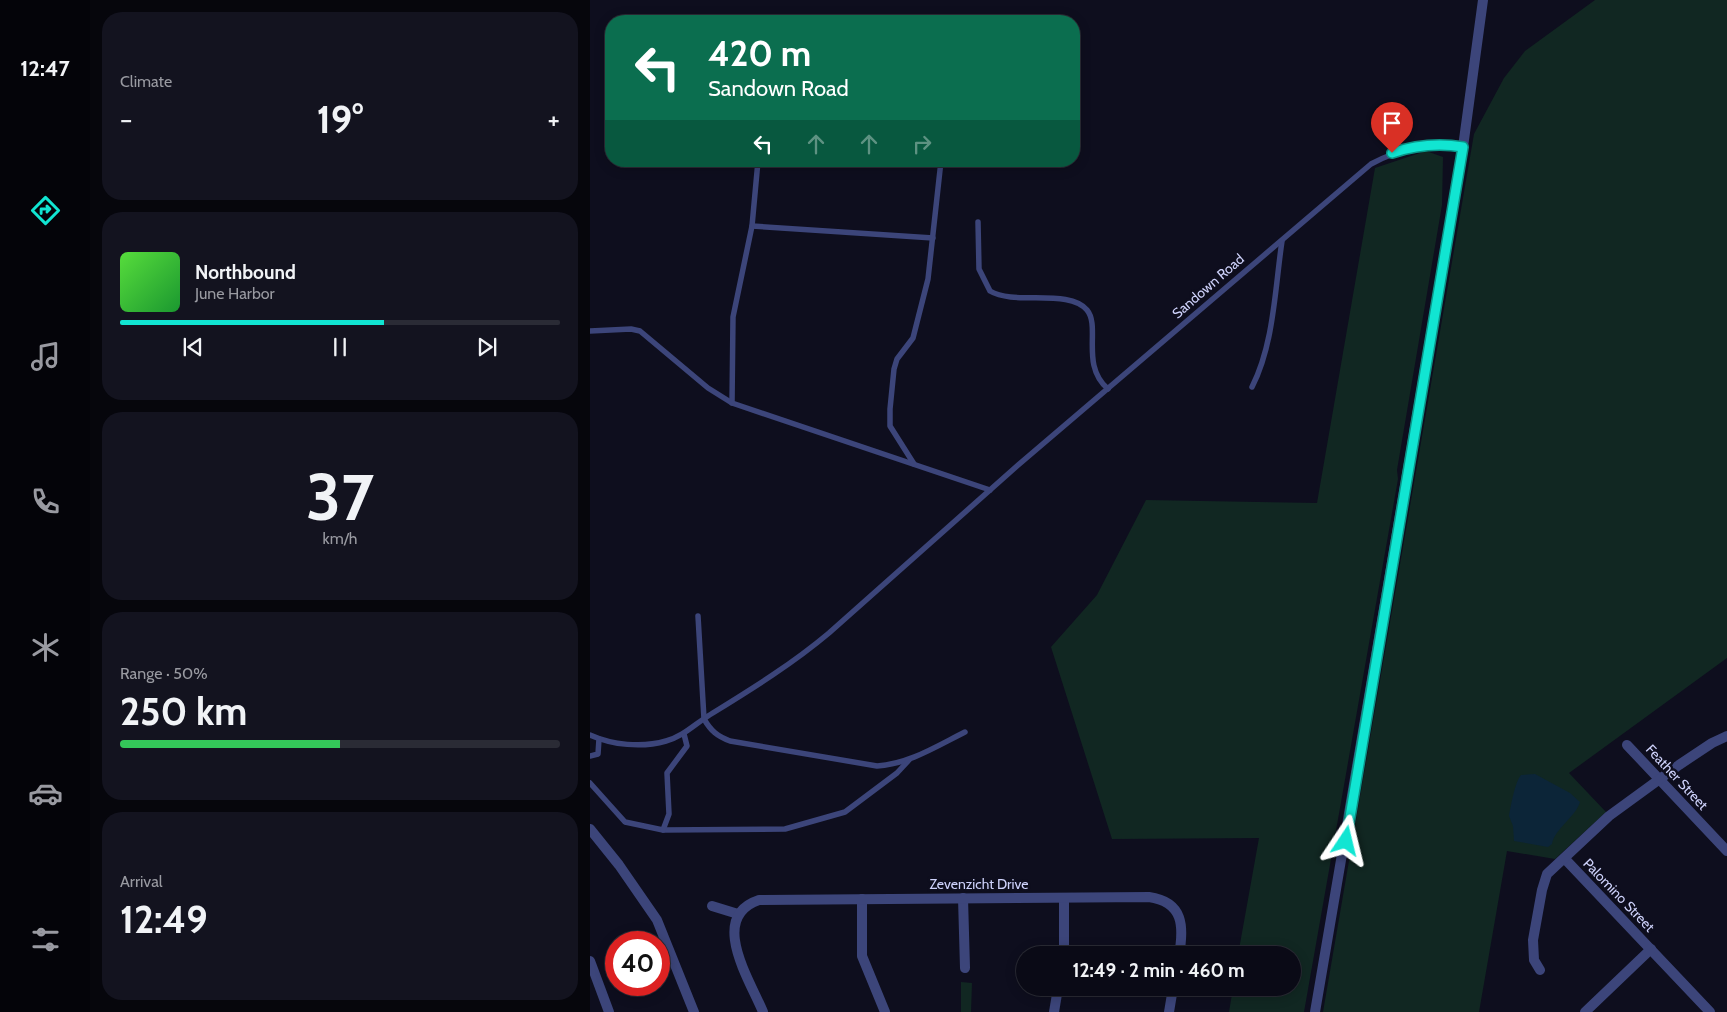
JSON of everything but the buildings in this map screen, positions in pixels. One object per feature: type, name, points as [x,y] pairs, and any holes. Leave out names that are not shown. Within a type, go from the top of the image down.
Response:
[{"type":"street","points":[[1315,1012],[1463,147],[1483,0]]},
{"type":"street","name":"Palomino Street","points":[[1710,1012],[1565,859],[1609,816],[1712,743],[1727,736]]},
{"type":"street","name":"Feather Street","points":[[1627,745],[1727,851]]},
{"type":"street","points":[[590,829],[619,865],[657,920],[694,1012]]},
{"type":"street","points":[[1540,970],[1532,951],[1542,890],[1547,874],[1565,859]]},
{"type":"street","name":"Zevenzicht Drive","points":[[738,914],[747,905],[759,900],[1149,897],[1163,901],[1174,909],[1181,921],[1180,946]]},
{"type":"street","points":[[963,898],[965,968]]},
{"type":"street","points":[[1064,898],[1064,946]]},
{"type":"street","points":[[862,899],[862,956],[885,1012]]},
{"type":"street","points":[[712,906],[738,914],[733,927],[734,941],[763,1012]]},
{"type":"street","points":[[1586,1012],[1650,949]]},
{"type":"street","points":[[590,961],[609,1012]]},
{"type":"street","points":[[1054,1012],[1057,996]]},
{"type":"street","points":[[1169,1012],[1172,996]]},
{"type":"lane","name":"Sandown Road","points":[[590,735],[617,744],[665,742],[684,734],[704,719],[801,657],[902,570],[990,490],[1282,241],[1320,205],[1371,164],[1392,153],[1423,145],[1444,144],[1463,147]]},
{"type":"lane","points":[[732,404],[733,317],[752,226],[757,167]]},
{"type":"lane","points":[[914,464],[890,426],[890,409],[894,369],[898,359],[913,338],[928,280],[940,167]]},
{"type":"lane","points":[[978,222],[979,270],[990,291],[1009,298],[1068,301],[1078,303],[1087,310],[1091,318],[1094,367],[1102,384],[1108,389]]},
{"type":"lane","points":[[752,226],[933,238]]},
{"type":"lane","points":[[1252,387],[1258,376],[1268,338],[1282,241]]},
{"type":"lane","points":[[590,331],[625,329],[640,332],[708,388],[732,404],[990,490]]},
{"type":"lane","points":[[698,616],[704,719],[712,732],[730,741],[774,747],[864,765],[892,765],[910,759],[965,732]]},
{"type":"lane","points":[[663,830],[669,814],[667,773],[687,746],[684,734]]},
{"type":"lane","points":[[590,756],[598,754],[599,739]]},
{"type":"lane","points":[[590,783],[626,822],[663,830],[785,829],[845,812],[897,773],[910,759]]},
{"type":"green space","points":[[1595,0],[1727,0],[1727,658],[1569,773],[1606,812],[1555,859],[1507,851],[1479,1012],[1323,1012],[1474,134],[1504,78],[1525,51]]},
{"type":"green space","points":[[1426,151],[1443,157],[1442,205],[1397,470],[1398,479],[1304,1012],[1229,1012],[1232,996],[1301,996],[1301,946],[1240,946],[1259,838],[1112,839],[1051,647],[1097,595],[1146,500],[1317,503],[1375,168]]},
{"type":"green space","points":[[961,982],[972,983],[971,1012],[961,1012]]},
{"type":"water","points":[[1535,774],[1570,793],[1580,802],[1574,813],[1557,833],[1552,844],[1548,847],[1514,841],[1513,826],[1509,816],[1519,778],[1521,775]]},
{"type":"route","points":[[1346,841],[1463,147],[1444,144],[1423,145],[1392,153]]}]
